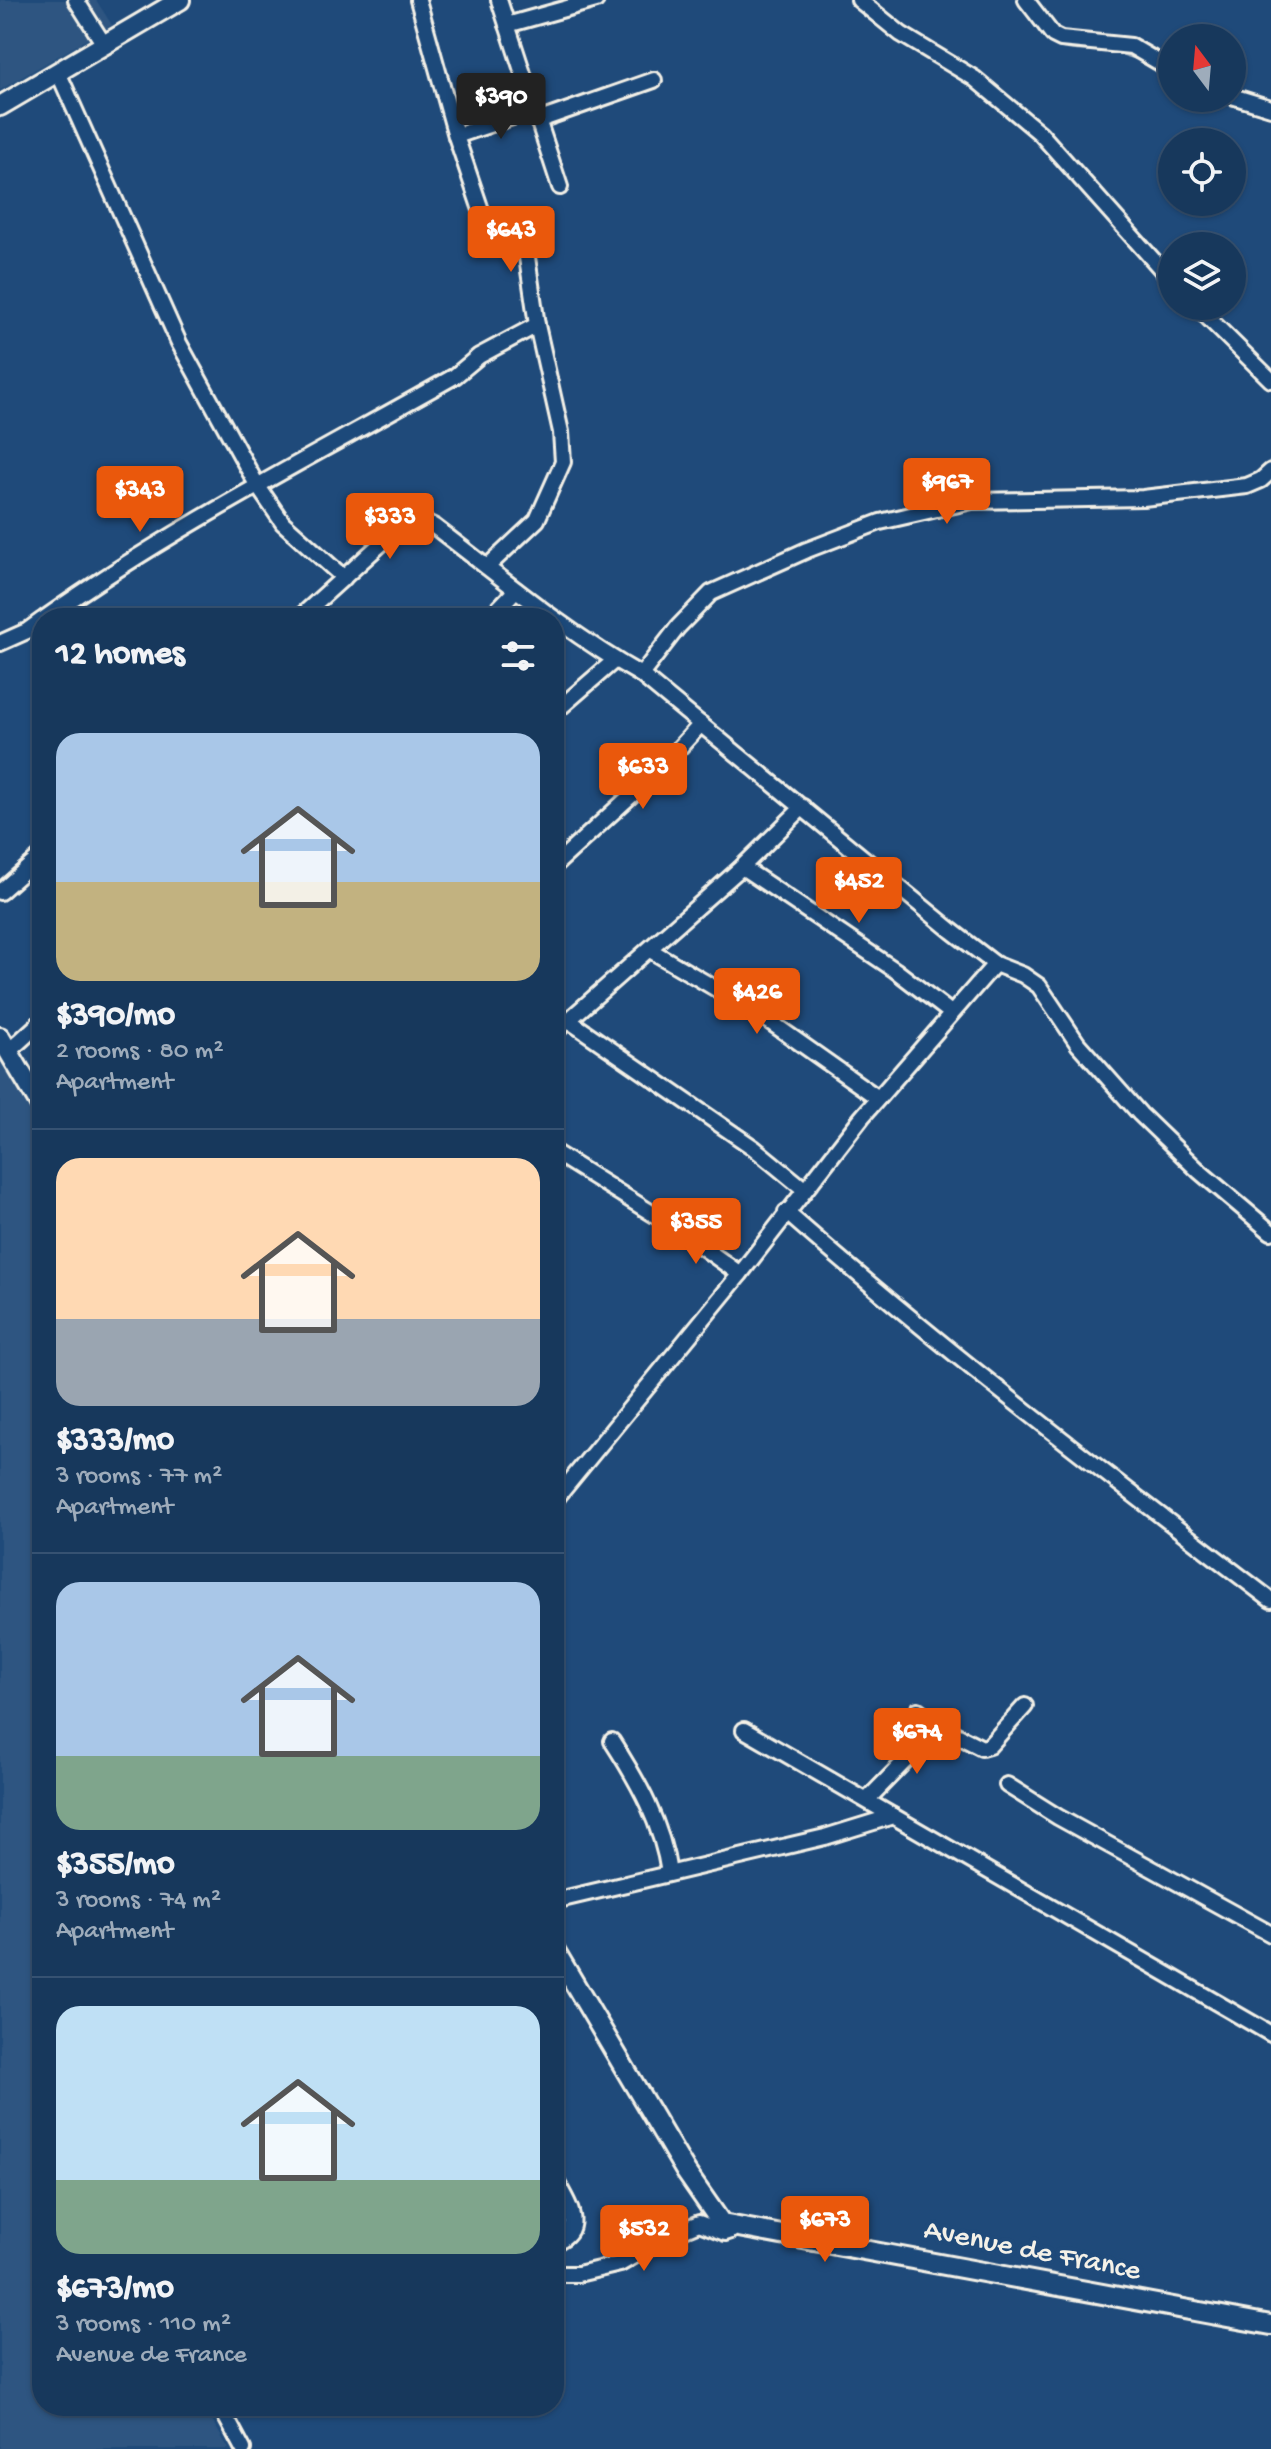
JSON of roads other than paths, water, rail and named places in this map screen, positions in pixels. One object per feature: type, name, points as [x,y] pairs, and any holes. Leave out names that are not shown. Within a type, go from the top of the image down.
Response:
[{"type":"main road","points":[[0,106],[180,0]]},
{"type":"main road","points":[[4,1044],[32,1091]]},
{"type":"main road","name":"Avenue de France","points":[[564,1966],[722,2224],[1271,2325]]},
{"type":"street","points":[[76,0],[105,46]]},
{"type":"street","points":[[418,0],[456,136],[483,216],[515,221],[523,230],[537,325],[561,432],[563,462],[537,520],[487,567]]},
{"type":"street","points":[[499,0],[560,187]]},
{"type":"street","points":[[507,25],[596,0]]},
{"type":"street","points":[[859,0],[901,34],[974,78],[1040,133],[1158,265]]},
{"type":"street","points":[[1026,0],[1053,35],[1061,39],[1131,46],[1158,62]]},
{"type":"street","points":[[58,72],[179,343],[257,485],[283,523],[344,578]]},
{"type":"street","points":[[456,136],[654,80]]},
{"type":"street","points":[[1246,100],[1271,108]]},
{"type":"street","points":[[1210,320],[1271,380]]},
{"type":"street","points":[[60,608],[257,485],[455,376],[479,356],[537,325]]},
{"type":"street","points":[[641,675],[678,627],[711,593],[807,550],[880,522],[972,501],[1143,498],[1247,486],[1271,471]]},
{"type":"street","points":[[310,608],[404,523],[414,519],[435,527],[541,608]]},
{"type":"street","points":[[499,608],[516,590]]},
{"type":"street","points":[[564,624],[641,675],[995,964],[1023,975],[1039,986],[1078,1044],[1140,1114],[1199,1171],[1271,1232]]},
{"type":"street","points":[[0,643],[32,627]]},
{"type":"street","points":[[564,704],[615,660]]},
{"type":"street","points":[[564,857],[660,769],[701,724]]},
{"type":"street","points":[[564,1024],[742,867],[803,807]]},
{"type":"street","points":[[0,892],[32,864]]},
{"type":"street","points":[[742,867],[895,970],[951,1013]]},
{"type":"street","points":[[650,950],[759,1014],[878,1098]]},
{"type":"street","points":[[564,1489],[740,1274],[878,1098],[995,964]]},
{"type":"street","points":[[568,1020],[754,1148],[804,1189]]},
{"type":"street","points":[[4,1044],[32,1027]]},
{"type":"street","points":[[564,1158],[674,1227],[740,1274]]},
{"type":"street","points":[[786,1212],[854,1272],[1271,1600]]},
{"type":"street","points":[[918,1710],[974,1746],[985,1747],[1025,1706]]},
{"type":"street","points":[[867,1800],[939,1726]]},
{"type":"street","points":[[744,1730],[1271,2034]]},
{"type":"street","points":[[612,1741],[655,1816],[664,1841],[669,1873]]},
{"type":"street","points":[[1007,1785],[1058,1817],[1271,1934]]},
{"type":"street","points":[[564,1899],[825,1837],[893,1816]]},
{"type":"street","points":[[564,2198],[575,2221],[573,2229],[564,2238]]},
{"type":"street","points":[[564,2274],[578,2274],[620,2264],[672,2234],[699,2223],[725,2233],[740,2228]]},
{"type":"street","points":[[225,2416],[243,2449]]},
{"type":"waterway","points":[[1018,0],[1048,41],[1067,49],[1098,50]]},
{"type":"waterway","points":[[1110,50],[1141,60],[1158,71]]},
{"type":"waterway","points":[[1246,109],[1271,116]]}]
